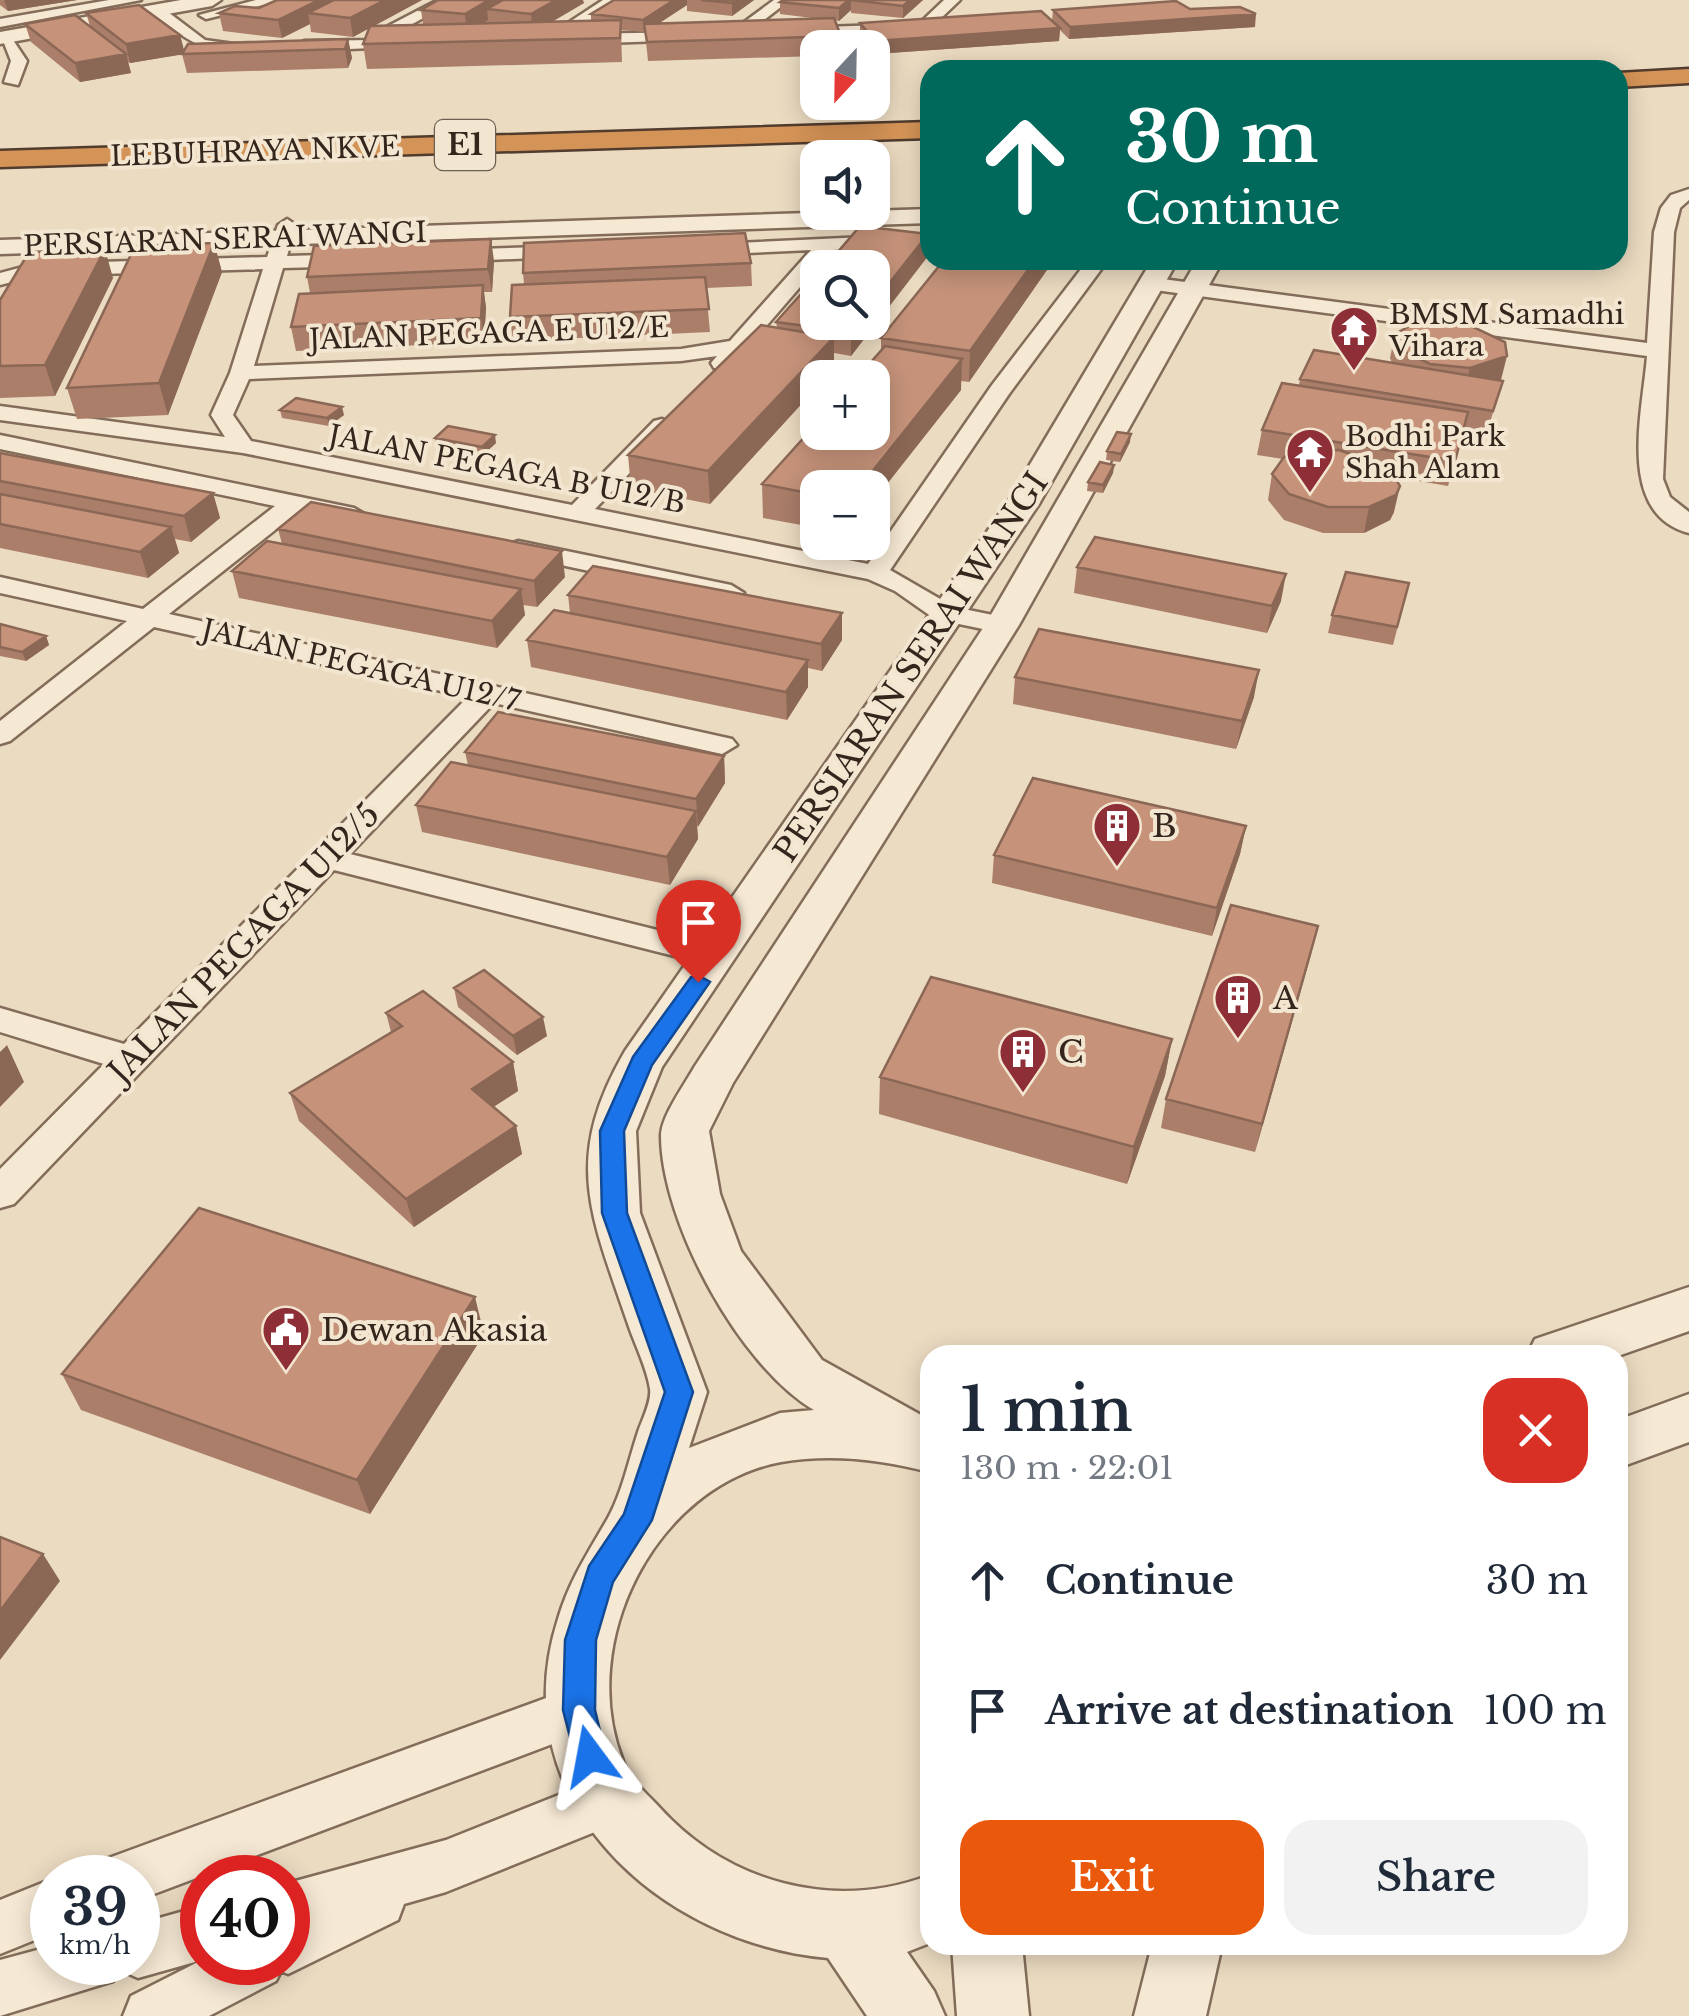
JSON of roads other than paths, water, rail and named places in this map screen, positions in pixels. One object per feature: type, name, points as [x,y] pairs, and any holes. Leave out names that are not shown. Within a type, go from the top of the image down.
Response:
[{"type":"highway","points":[[1628,79],[1689,76]]},
{"type":"highway","name":"LEBUHRAYA NKVE","points":[[0,144],[920,116]]},
{"type":"highway","name":"LEBUHRAYA NKVE","points":[[0,158],[920,130]]},
{"type":"street","points":[[2,33],[134,0]]},
{"type":"street","points":[[2,33],[155,10],[276,0]]},
{"type":"street","points":[[378,37],[448,0]]},
{"type":"street","points":[[552,39],[614,0]]},
{"type":"street","points":[[737,34],[783,0]]},
{"type":"street","points":[[932,26],[932,19],[953,0]]},
{"type":"street","points":[[155,10],[201,44],[260,47]]},
{"type":"street","points":[[532,40],[950,24]]},
{"type":"street","points":[[2,33],[20,61],[12,82]]},
{"type":"street","points":[[280,46],[435,42]]},
{"type":"street","points":[[1689,194],[1677,198],[1670,207],[1664,232],[1651,479],[1659,500],[1689,525]]},
{"type":"street","points":[[890,205],[920,204]]},
{"type":"street","name":"PERSIARAN SERAI WANGI","points":[[0,248],[800,208]]},
{"type":"street","name":"PERSIARAN SERAI WANGI","points":[[0,236],[920,216]]},
{"type":"street","points":[[243,446],[222,415],[241,373],[285,232]]},
{"type":"street","points":[[680,249],[920,240]]},
{"type":"street","points":[[711,374],[827,244]]},
{"type":"street","points":[[430,257],[584,252]]},
{"type":"street","points":[[3,278],[34,270],[373,259]]},
{"type":"street","points":[[875,572],[1000,390],[1090,270]]},
{"type":"street","name":"PERSIARAN SERAI WANGI","points":[[637,1520],[679,1392],[615,1213],[612,1131],[642,1062],[1023,504],[1171,278],[1200,270]]},
{"type":"street","points":[[1171,278],[1658,352]]},
{"type":"street","name":"PERSIARAN SERAI WANGI","points":[[920,1442],[803,1376],[718,1260],[695,1194],[685,1130],[712,1078],[1002,626],[1171,278]]},
{"type":"street","name":"JALAN PEGAGA E U12/E","points":[[241,373],[681,355],[738,346]]},
{"type":"street","points":[[576,515],[684,402]]},
{"type":"street","name":"JALAN PEGAGA B U12/B","points":[[0,413],[243,446],[875,572],[904,584],[945,613]]},
{"type":"street","points":[[0,442],[386,522]]},
{"type":"street","points":[[0,735],[294,503]]},
{"type":"street","points":[[498,545],[756,598]]},
{"type":"street","name":"JALAN PEGAGA U12/7","points":[[0,585],[722,745]]},
{"type":"street","points":[[945,613],[1002,626]]},
{"type":"street","name":"JALAN PEGAGA U12/5","points":[[0,1193],[488,693]]},
{"type":"street","points":[[327,858],[718,956]]},
{"type":"street","points":[[0,1020],[131,1059]]},
{"type":"street","points":[[1583,1345],[1689,1309]]},
{"type":"street","points":[[1628,1440],[1689,1418]]},
{"type":"street","points":[[920,1446],[867,1433],[819,1433],[741,1448],[685,1478],[637,1520],[600,1576],[580,1640],[579,1710],[590,1756],[609,1801],[670,1870],[753,1914],[849,1928],[920,1911]]},
{"type":"street","points":[[160,1865],[579,1710]]},
{"type":"street","points":[[310,1936],[446,1866],[609,1801]]},
{"type":"street","points":[[310,1904],[446,1866]]},
{"type":"street","points":[[0,1926],[30,1914]]},
{"type":"street","points":[[849,1928],[910,2016]]},
{"type":"street","points":[[989,1955],[994,2016]]},
{"type":"street","points":[[1170,2016],[1185,1955]]},
{"type":"street","points":[[0,1988],[30,1980]]},
{"type":"street","points":[[151,2016],[211,1985]]},
{"type":"place","name":"BMSM Samadhi Vihara","points":[[1354,372]]},
{"type":"place","name":"Bodhi Park Shah Alam","points":[[1310,494]]},
{"type":"place","name":"B","points":[[1117,868]]},
{"type":"place","name":"A","points":[[1238,1040]]},
{"type":"place","name":"C","points":[[1023,1094]]},
{"type":"place","name":"Dewan Akasia","points":[[286,1372]]}]
